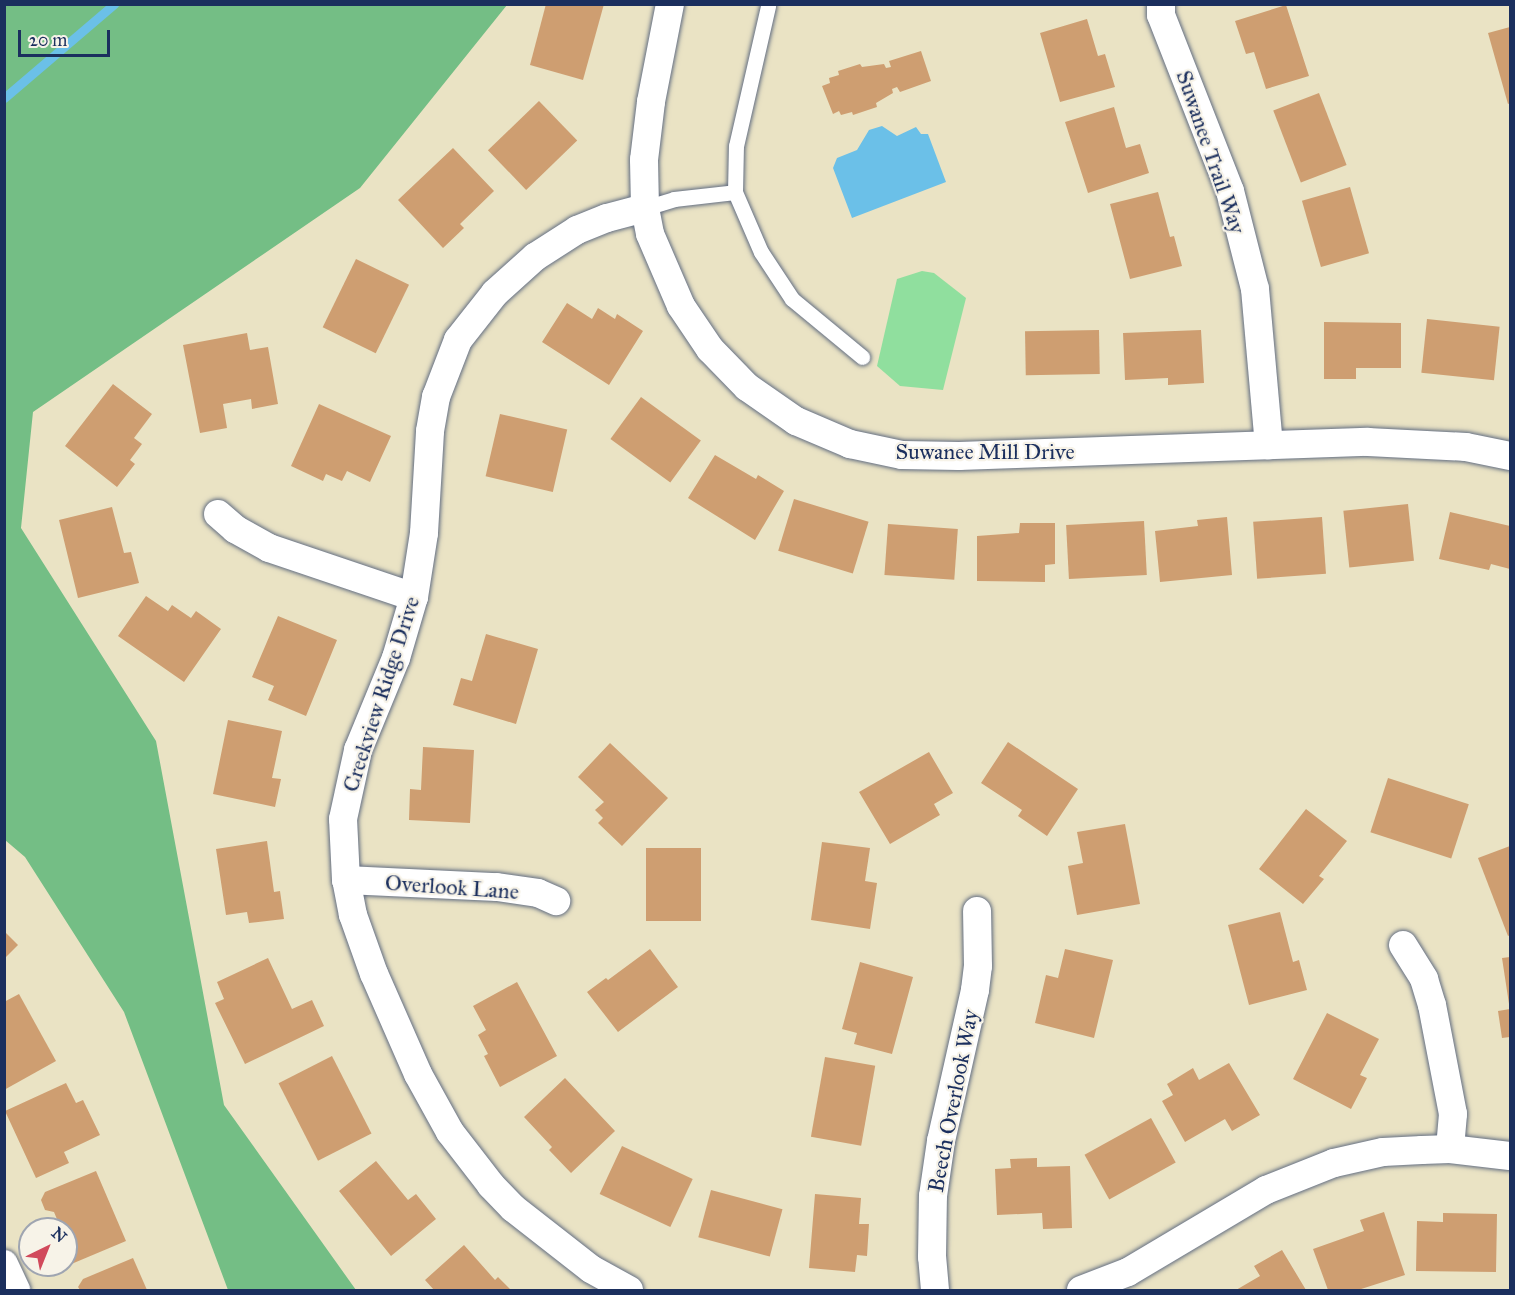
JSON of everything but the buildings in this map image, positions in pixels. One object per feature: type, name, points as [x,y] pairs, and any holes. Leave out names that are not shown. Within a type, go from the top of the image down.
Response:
[{"type":"street","name":"Suwanee Mill Drive","points":[[670,4],[647,128],[643,184],[650,234],[681,306],[710,349],[727,369],[772,406],[824,434],[876,451],[932,456],[1368,442],[1466,447],[1510,456]]},
{"type":"street","name":"Suwanee Trail Way","points":[[1161,4],[1161,15],[1230,191],[1255,289],[1269,445]]},
{"type":"street","name":"Creekview Ridge Drive","points":[[629,1290],[581,1262],[513,1208],[491,1185],[450,1132],[418,1074],[374,974],[352,915],[346,880],[343,819],[358,750],[396,658],[414,597],[424,533],[430,431],[436,397],[458,340],[495,293],[535,257],[577,230],[607,218],[645,208]]},
{"type":"street","points":[[218,514],[235,529],[269,548],[414,597]]},
{"type":"street","name":"Overlook Lane","points":[[346,880],[497,887],[538,893],[556,901]]},
{"type":"street","name":"Beech Overlook Way","points":[[935,1290],[932,1257],[935,1177],[975,990],[978,966],[977,911]]},
{"type":"street","points":[[1403,945],[1425,980],[1432,1005],[1453,1114],[1450,1149]]},
{"type":"street","points":[[1080,1290],[1128,1272],[1251,1197],[1286,1180],[1334,1163],[1383,1152],[1450,1149],[1510,1156]]},
{"type":"street","points":[[4,1264],[16,1290]]},
{"type":"lane","points":[[768,6],[736,146],[735,192],[760,252],[792,299],[862,357]]},
{"type":"lane","points":[[645,208],[674,199],[735,192]]},
{"type":"green space","points":[[4,5],[507,5],[360,188],[33,412],[21,528],[156,741],[224,1105],[356,1290],[228,1290],[124,1012],[25,857],[5,840]]},
{"type":"green space","points":[[922,271],[934,273],[966,298],[943,390],[900,386],[877,366],[897,279]]},
{"type":"water","points":[[882,126],[897,136],[916,127],[921,134],[928,134],[946,182],[852,218],[833,168],[837,158],[857,150],[869,130]]},
{"type":"waterway","points":[[4,98],[114,4]]}]
